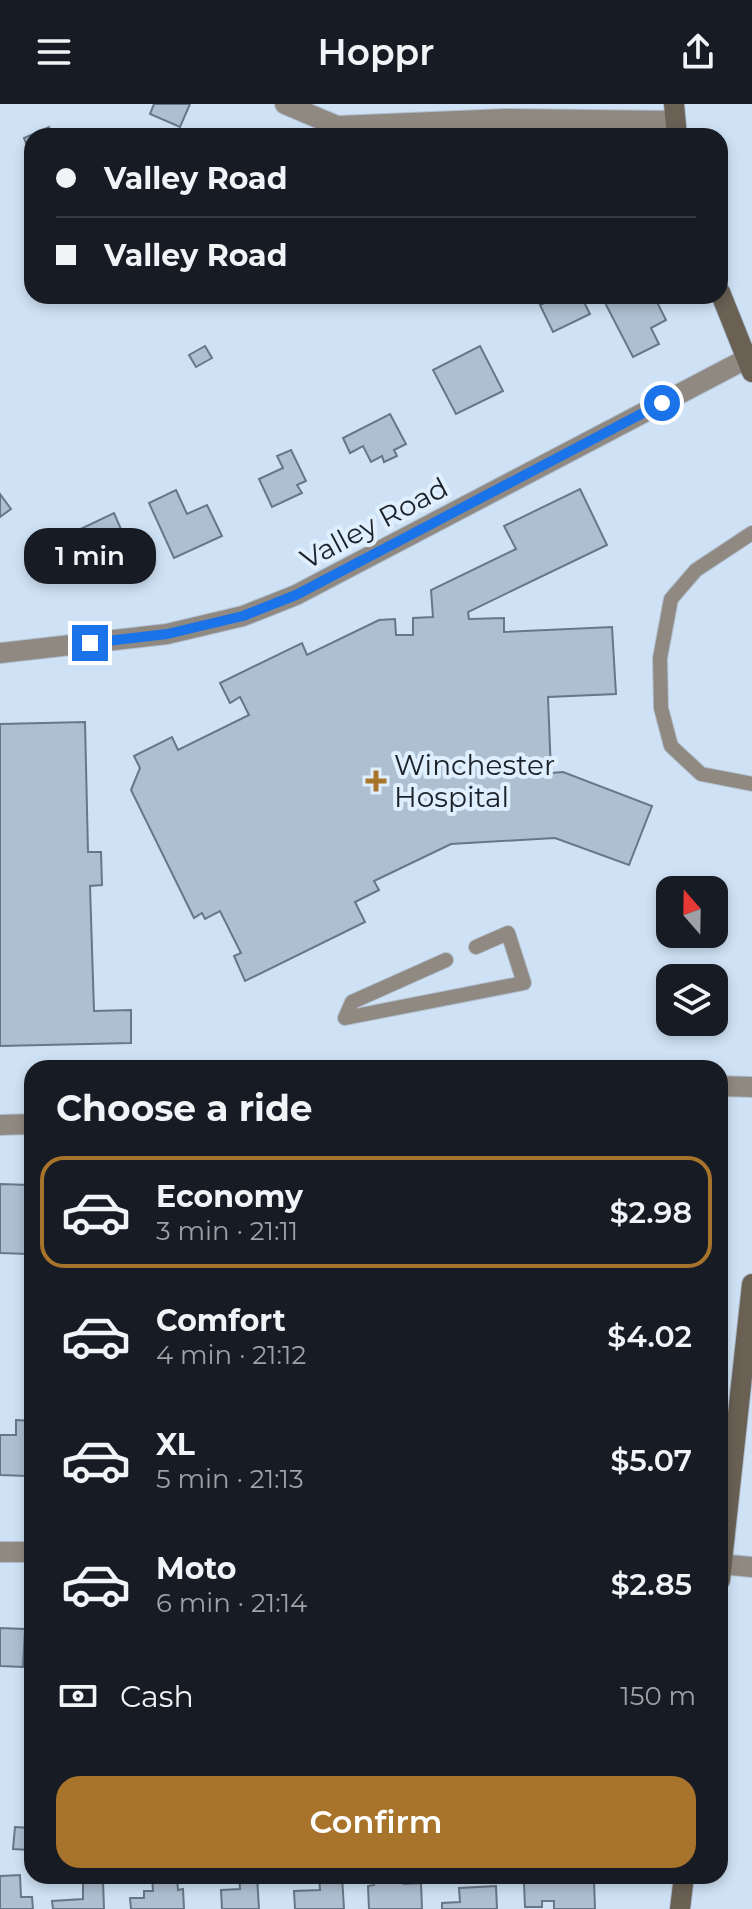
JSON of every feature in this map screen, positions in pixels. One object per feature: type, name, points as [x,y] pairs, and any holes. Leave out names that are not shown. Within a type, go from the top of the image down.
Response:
[{"type":"main road","points":[[725,304],[749,365]]},
{"type":"main road","points":[[728,1505],[752,1284]]},
{"type":"main road","points":[[680,1909],[683,1884]]},
{"type":"street","points":[[285,104],[337,126],[505,119],[675,120]]},
{"type":"street","name":"Valley Road","points":[[0,653],[167,634],[243,616],[296,595],[749,365]]},
{"type":"street","points":[[728,1086],[752,1087]]},
{"type":"street","points":[[0,1125],[24,1124]]},
{"type":"street","points":[[0,1552],[24,1552]]},
{"type":"street","points":[[728,1569],[752,1567]]},
{"type":"lane","points":[[752,533],[696,570],[671,599],[660,658],[661,708],[671,746],[701,774],[752,784]]},
{"type":"lane","points":[[446,960],[352,1002],[345,1018],[524,983],[508,933],[476,947]]},
{"type":"building","points":[[154,104],[190,104],[180,127],[150,114]]},
{"type":"building","points":[[585,304],[590,314],[553,332],[540,305]]},
{"type":"building","points":[[606,304],[658,304],[666,320],[651,328],[659,344],[633,357]]},
{"type":"building","points":[[205,346],[212,358],[196,367],[189,355]]},
{"type":"building","points":[[480,346],[503,391],[456,414],[433,370]]},
{"type":"building","points":[[390,414],[406,444],[394,450],[397,456],[384,462],[382,456],[371,462],[363,446],[350,453],[343,438]]},
{"type":"building","points":[[291,450],[306,481],[297,485],[302,493],[272,507],[259,479],[283,468],[277,456]]},
{"type":"building","points":[[580,489],[607,545],[468,612],[469,619],[504,618],[504,632],[612,627],[616,694],[548,697],[551,773],[563,772],[652,806],[629,865],[555,838],[451,844],[374,881],[379,890],[355,902],[365,922],[245,981],[234,956],[241,953],[220,911],[205,919],[202,913],[194,918],[131,790],[140,768],[134,756],[172,737],[178,750],[249,715],[240,697],[230,703],[220,683],[302,643],[307,655],[379,620],[395,619],[396,635],[413,635],[413,618],[433,617],[431,590],[516,549],[504,526]]},
{"type":"building","points":[[176,490],[187,514],[207,505],[222,536],[174,558],[149,503]]},
{"type":"building","points":[[0,494],[11,509],[0,517]]},
{"type":"building","points":[[114,513],[129,548],[86,567],[70,534]]},
{"type":"building","points":[[85,722],[88,852],[101,852],[102,885],[90,886],[94,1011],[131,1010],[131,1043],[0,1046],[0,724]]},
{"type":"building","points":[[0,1184],[24,1185],[24,1254],[0,1253]]},
{"type":"building","points":[[16,1420],[24,1420],[24,1476],[0,1475],[0,1435],[16,1435]]},
{"type":"building","points":[[0,1628],[24,1629],[23,1667],[0,1666]]},
{"type":"building","points":[[15,1827],[24,1828],[24,1850],[13,1849]]},
{"type":"building","points":[[20,1875],[21,1897],[32,1897],[33,1909],[0,1909],[0,1876]]},
{"type":"building","points":[[83,1884],[103,1884],[104,1909],[53,1909],[52,1901],[83,1899]]},
{"type":"building","points":[[153,1884],[178,1884],[178,1890],[183,1889],[184,1909],[131,1909],[130,1898],[144,1898],[144,1891],[153,1891]]},
{"type":"building","points":[[240,1884],[257,1884],[259,1909],[222,1909],[221,1890],[240,1889]]},
{"type":"building","points":[[320,1884],[342,1884],[344,1909],[295,1909],[294,1891],[320,1890]]},
{"type":"building","points":[[421,1884],[422,1909],[369,1909],[368,1886]]},
{"type":"building","points":[[524,1884],[594,1884],[595,1909],[554,1909],[554,1901],[542,1901],[542,1907],[525,1907]]},
{"type":"building","points":[[496,1886],[497,1909],[442,1909],[442,1903],[460,1902],[459,1888]]},
{"type":"place","name":"Winchester Hospital","points":[[376,781]]},
{"type":"route","points":[[90,643],[167,634],[243,616],[296,595],[662,403]]}]
